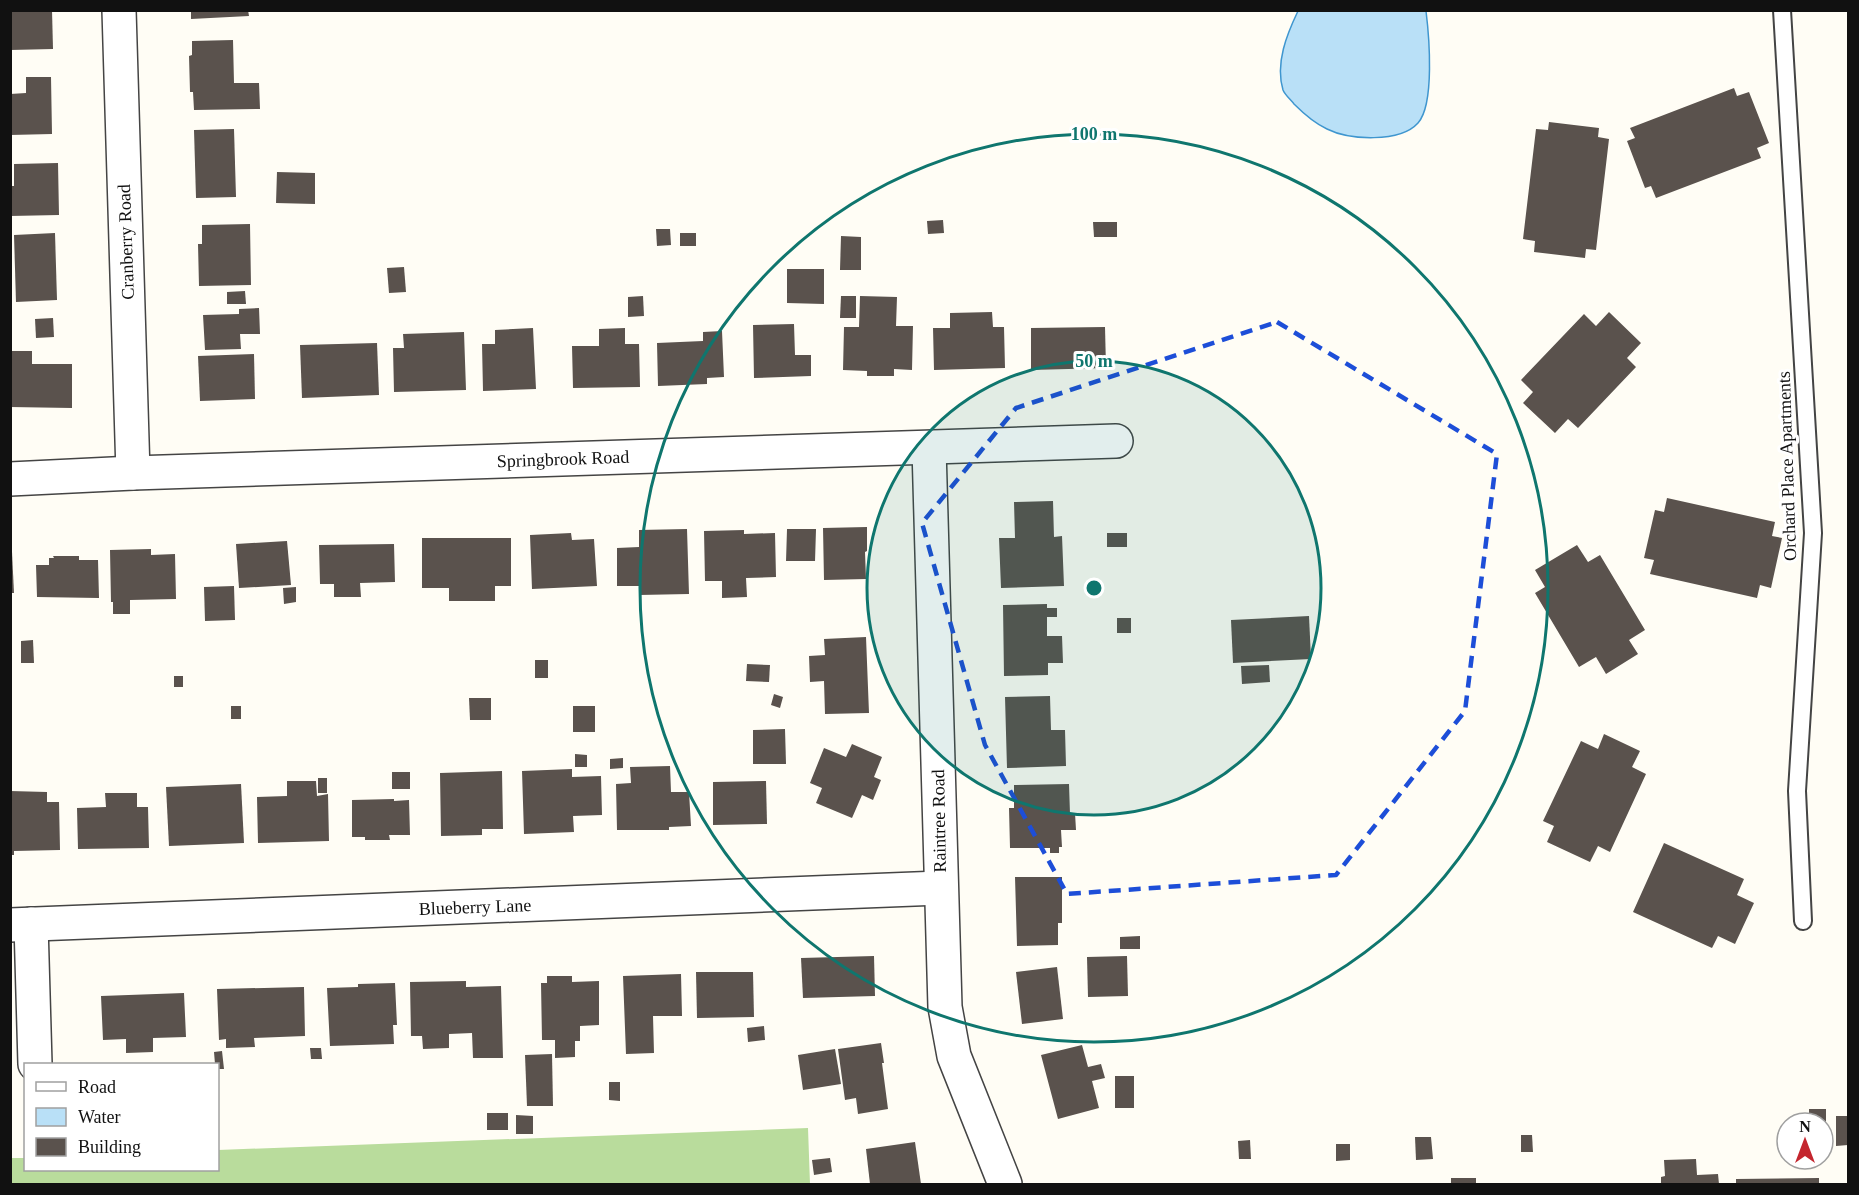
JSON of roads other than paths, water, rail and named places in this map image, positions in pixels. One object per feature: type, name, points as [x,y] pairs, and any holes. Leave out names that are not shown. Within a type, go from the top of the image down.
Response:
[{"type":"street","name":"Cranberry Road","points":[[119,10],[134,473]]},
{"type":"street","name":"Springbrook Road","points":[[10,479],[1116,441]]},
{"type":"street","name":"Raintree Road","points":[[929,448],[945,1006],[954,1056],[1005,1185]]},
{"type":"street","name":"Blueberry Lane","points":[[21,925],[940,888]]},
{"type":"street","points":[[21,925],[35,1063]]},
{"type":"lane","name":"Orchard Place Apartments","points":[[1782,10],[1813,533],[1797,791],[1803,921]]},
{"type":"water","points":[[1298,11],[1426,11],[1429,86],[1427,101],[1418,123],[1399,134],[1387,137],[1348,136],[1336,133],[1313,121],[1294,104],[1284,92],[1280,70],[1286,39]]}]
